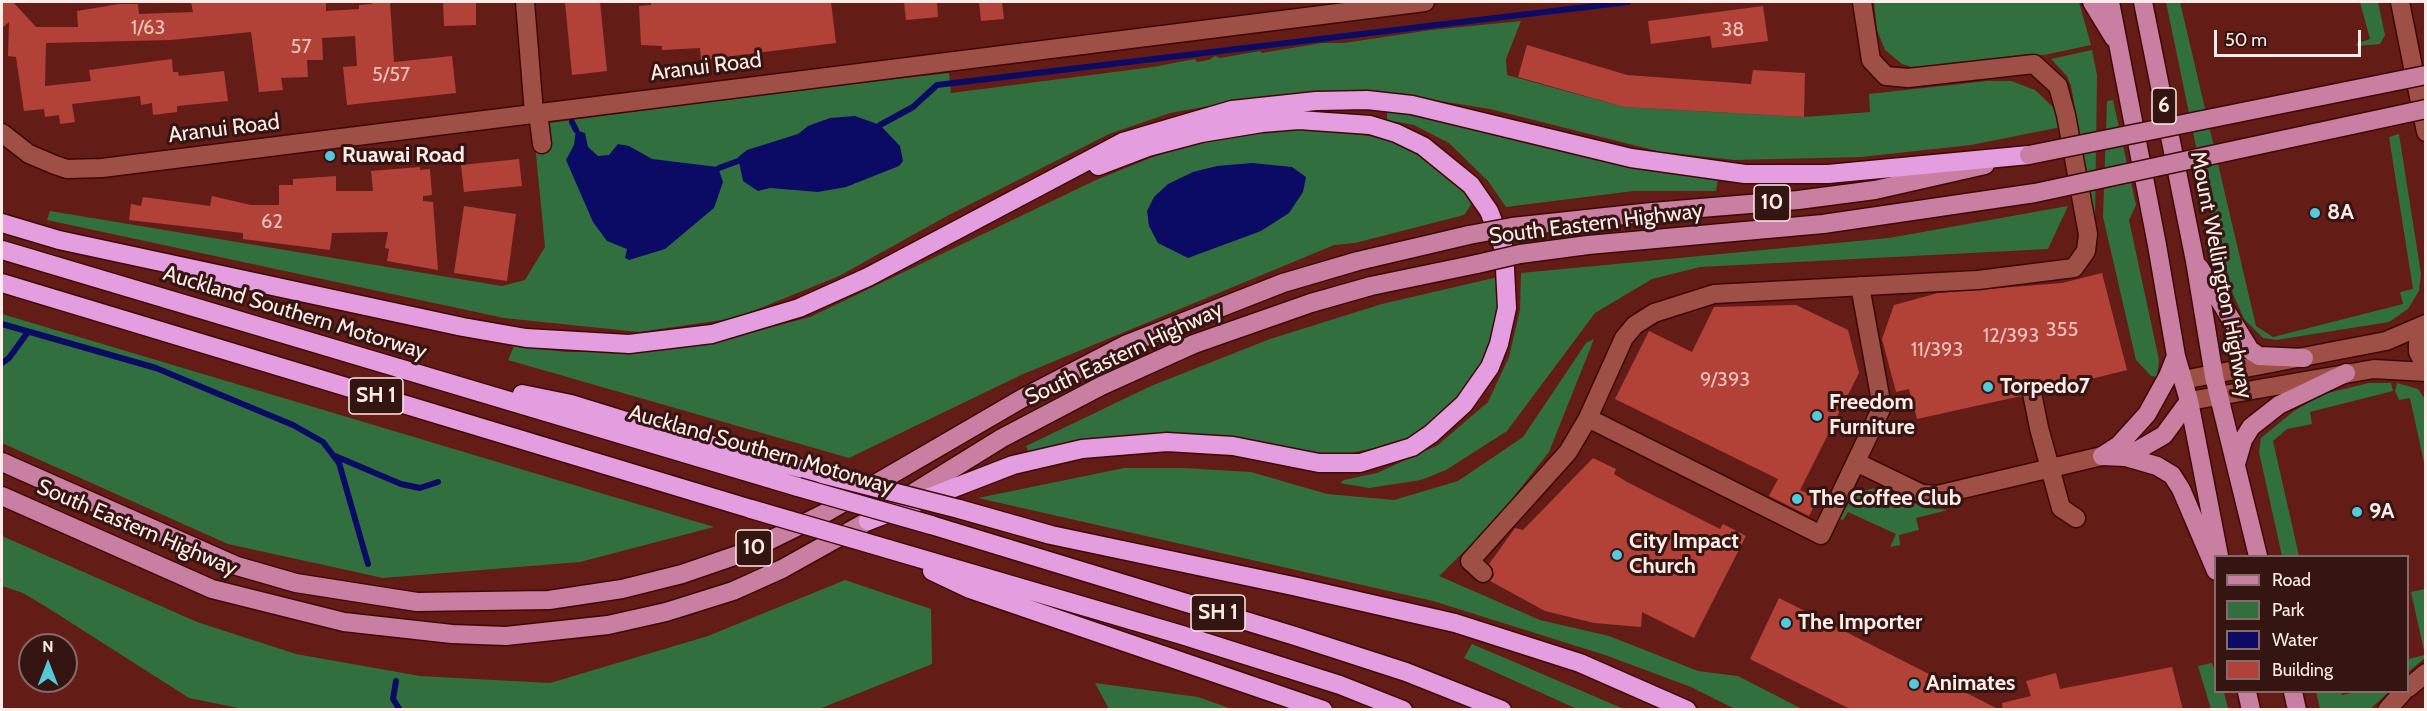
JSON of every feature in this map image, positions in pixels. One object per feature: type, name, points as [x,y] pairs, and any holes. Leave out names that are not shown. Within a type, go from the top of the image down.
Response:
[{"type":"highway","points":[[2,223],[59,240],[463,327],[526,339],[629,344],[712,334],[799,308],[868,277],[1123,142],[1232,110],[1316,101],[1367,100],[1412,105],[1631,158],[1745,174],[1828,174],[2029,155]]},
{"type":"highway","points":[[868,521],[1013,465],[1083,449],[1167,442],[1233,446],[1327,463],[1360,463],[1387,456],[1412,447],[1449,420],[1476,390],[1499,344],[1507,308],[1507,275],[1504,249],[1493,220],[1470,185],[1449,165],[1423,146],[1396,133],[1370,125],[1330,121],[1299,120],[1234,126],[1148,147],[1043,186]]},
{"type":"highway","name":"Auckland Southern Motorway","points":[[2,250],[362,359],[930,525],[1406,672],[1502,710]]},
{"type":"highway","name":"SH 1","points":[[2,283],[751,509],[1182,635],[1340,685],[1403,710]]},
{"type":"highway","points":[[362,359],[571,404],[662,432],[1051,535],[1293,585],[1466,626],[1580,663],[1687,710]]},
{"type":"highway","points":[[888,549],[970,589],[1323,710]]},
{"type":"main road","points":[[2092,2],[2119,44]]},
{"type":"main road","name":"6","points":[[2110,2],[2176,356],[2189,401],[2219,555]]},
{"type":"main road","name":"Mount Wellington Highway","points":[[2145,2],[2195,261],[2218,396],[2258,555]]},
{"type":"main road","name":"South Eastern Highway","points":[[2,462],[237,566],[296,583],[417,602],[549,600],[622,589],[682,574],[746,552],[827,512],[1023,398],[1125,345],[1283,283],[1358,261],[1512,227],[1798,200],[1875,190],[2029,155],[2426,75]]},
{"type":"main road","name":"South Eastern Highway","points":[[2,496],[212,589],[344,622],[506,636],[561,632],[608,625],[666,612],[733,591],[782,569],[868,521],[1002,438],[1101,386],[1194,344],[1311,303],[1371,286],[1520,254],[1588,244],[1823,224],[2035,193],[2426,109]]},
{"type":"main road","points":[[2195,261],[2250,350],[2259,356],[2304,358]]},
{"type":"main road","points":[[2102,456],[2125,439],[2147,414],[2169,376],[2176,356]]},
{"type":"main road","points":[[2235,468],[2243,440],[2251,427],[2279,405],[2346,373]]},
{"type":"main road","points":[[2126,457],[2164,435],[2189,401]]},
{"type":"main road","points":[[2102,456],[2126,457],[2157,466],[2172,475],[2181,489],[2214,566]]},
{"type":"main road","points":[[2247,693],[2251,710]]},
{"type":"main road","points":[[2293,693],[2297,710]]},
{"type":"street","points":[[525,2],[536,113],[543,144]]},
{"type":"street","name":"Aranui Road","points":[[2,133],[43,161],[67,169],[80,170],[1425,2]]},
{"type":"street","points":[[1483,573],[1470,561],[1568,452],[1588,418],[1624,338],[1635,325],[1654,313],[1714,294],[1809,291],[1978,280],[2074,268],[2086,251],[2088,234],[2066,115],[2058,86],[2034,64],[1908,78],[1886,76],[1871,60],[1862,2]]},
{"type":"street","points":[[2400,2],[2426,132]]},
{"type":"street","points":[[1588,418],[1821,535],[1882,407],[1860,286]]},
{"type":"street","points":[[2183,380],[2214,376],[2386,341],[2426,326]]},
{"type":"street","points":[[2426,326],[2418,344],[2418,352],[2426,367]]},
{"type":"street","points":[[2189,401],[2374,369],[2426,372]]},
{"type":"street","points":[[2032,393],[2061,508],[2076,518]]},
{"type":"street","points":[[1856,462],[1922,494],[1937,495],[2102,456]]},
{"type":"street","points":[[2409,687],[2426,673]]},
{"type":"street","points":[[2387,710],[2402,693]]},
{"type":"green space","points":[[1874,2],[2079,2],[2091,45],[2044,55],[2030,54],[1915,68],[1902,64],[1885,50],[1877,30]]},
{"type":"green space","points":[[2166,2],[2180,2],[2256,326],[2273,337],[2403,304],[2400,292],[2413,289],[2389,137],[2399,134],[2421,274],[2419,291],[2408,309],[2389,322],[2276,340],[2263,338],[2244,319],[2233,294],[2204,185]]},
{"type":"green space","points":[[2360,2],[2378,2],[2385,35],[2380,44],[2357,46],[2356,44],[2370,39]]},
{"type":"green space","points":[[1521,21],[1506,59],[1507,75],[1624,107],[1804,117],[1870,112],[1869,94],[1987,81],[2011,81],[2035,90],[2054,108],[2061,127],[1971,145],[1861,157],[1735,160],[1661,152],[1490,109],[1396,94],[1247,99],[1170,113],[1109,134],[947,216],[839,276],[736,318],[639,332],[504,318],[47,220],[50,211],[502,286],[525,280],[545,247],[535,144],[551,142],[550,123],[770,93],[949,73],[951,93],[1153,67],[1195,59],[1197,62],[1209,60],[1215,56],[1220,58],[1322,43],[1344,43],[1431,30]]},
{"type":"green space","points":[[2092,50],[2097,75],[2095,222],[2071,86],[2067,76],[2051,59]]},
{"type":"green space","points":[[2113,100],[2136,205],[2129,220],[2159,360],[2157,377],[2151,376],[2136,360],[2103,217],[2107,101]]},
{"type":"green space","points":[[1404,111],[1718,179],[1716,191],[1634,191],[1506,207],[1488,181],[1449,143],[1414,125],[1387,120],[1387,112]]},
{"type":"green space","points":[[1305,128],[1385,138],[1433,161],[1457,183],[1473,202],[1464,215],[1355,243],[1334,245],[1021,375],[849,458],[508,360],[514,346],[567,352],[644,352],[715,342],[810,317],[1096,180],[1165,152],[1231,136]]},
{"type":"green space","points":[[2068,206],[2048,249],[1700,267],[1652,279],[1595,313],[1507,431],[1446,470],[1421,480],[1369,488],[1340,483],[1344,480],[1377,473],[1438,445],[1488,402],[1509,357],[1520,310],[1521,273],[1889,238]]},
{"type":"green space","points":[[1498,277],[1498,321],[1483,363],[1451,409],[1402,442],[1337,456],[1257,441],[1187,435],[1029,453],[1026,446],[1151,386],[1270,339],[1382,304]]},
{"type":"green space","points":[[2,314],[714,527],[580,562],[383,578],[228,544],[2,443]]},
{"type":"green space","points":[[1594,339],[1549,452],[1493,523],[1439,576],[1540,620],[1609,636],[1698,671],[1738,676],[1802,709],[1735,709],[1691,687],[1605,655],[1433,601],[978,498],[1124,468],[1184,468],[1251,472],[1327,494],[1394,500],[1458,481],[1523,437],[1586,343]]},
{"type":"green space","points":[[2369,383],[2391,383],[2393,391],[2310,412],[2312,424],[2287,429],[2273,441],[2299,555],[2282,555],[2259,452],[2261,438],[2294,411],[2323,394]]},
{"type":"green space","points":[[2397,383],[2418,389],[2425,399],[2425,467],[2410,398],[2399,400],[2395,391]]},
{"type":"green space","points":[[1875,488],[1926,508],[1948,510],[1916,518],[1919,530],[1899,535],[1900,545],[1890,547],[1896,534],[1848,512],[1843,520],[1839,519],[1855,493]]},
{"type":"green space","points":[[2,536],[197,622],[296,654],[420,676],[550,683],[708,636],[845,580],[931,609],[932,664],[819,709],[243,709],[189,698],[23,593],[2,586]]},
{"type":"green space","points":[[2425,589],[2425,655],[2411,592]]},
{"type":"green space","points":[[1472,644],[1624,709],[1577,709],[1464,658]]},
{"type":"green space","points":[[2425,655],[2425,658],[2409,671],[2409,659]]},
{"type":"green space","points":[[2212,663],[2214,693],[2224,693],[2228,709],[2211,709],[2198,666]]},
{"type":"green space","points":[[1095,683],[1198,697],[1232,709],[1109,709]]},
{"type":"green space","points":[[2316,693],[2341,693],[2342,695],[2388,693],[2369,710],[2320,709]]},
{"type":"water","points":[[855,116],[880,125],[900,146],[903,161],[899,166],[846,187],[818,192],[770,188],[758,191],[743,181],[738,157],[747,150],[798,134],[808,126],[830,118]]},
{"type":"water","points":[[576,130],[585,133],[588,147],[598,156],[609,155],[618,144],[629,146],[652,159],[718,167],[723,182],[714,208],[665,249],[629,260],[625,258],[627,249],[607,241],[593,222],[566,160],[574,145]]},
{"type":"water","points":[[1252,163],[1292,167],[1306,177],[1303,192],[1289,213],[1261,231],[1188,258],[1158,243],[1149,226],[1147,211],[1154,197],[1168,184],[1193,172],[1217,166]]},
{"type":"building","points":[[2,2],[13,2],[36,27],[78,27],[77,11],[119,4],[138,4],[139,14],[193,12],[191,2],[326,2],[326,11],[359,9],[359,5],[372,4],[372,2],[390,2],[394,62],[452,56],[456,93],[347,105],[343,67],[357,66],[355,36],[322,38],[323,60],[307,60],[308,77],[281,78],[283,90],[259,92],[251,32],[171,40],[46,43],[45,86],[91,81],[89,70],[172,59],[173,72],[178,72],[179,76],[224,71],[228,101],[177,106],[177,112],[153,115],[152,103],[141,105],[140,96],[72,104],[75,122],[60,124],[59,115],[45,117],[44,109],[24,111],[16,57],[8,56],[9,22],[2,28]]},
{"type":"building","points":[[443,2],[476,2],[476,25],[444,26]]},
{"type":"building","points":[[565,2],[600,2],[607,71],[572,75]]},
{"type":"building","points":[[651,2],[831,2],[836,43],[701,60],[700,48],[662,50],[662,46],[641,45],[639,6],[651,5]]},
{"type":"building","points":[[904,2],[937,2],[938,17],[906,20]]},
{"type":"building","points":[[979,2],[1002,2],[1004,19],[981,21]]},
{"type":"building","points":[[1763,6],[1768,41],[1712,48],[1710,36],[1651,44],[1648,21]]},
{"type":"building","points":[[1527,45],[1627,75],[1751,84],[1753,70],[1805,73],[1804,117],[1624,107],[1518,77]]},
{"type":"building","points":[[519,159],[522,186],[464,192],[461,165]]},
{"type":"building","points":[[420,167],[420,170],[430,169],[432,195],[423,196],[423,201],[433,202],[438,270],[387,261],[389,249],[385,248],[388,232],[332,233],[330,250],[243,239],[243,233],[129,220],[131,204],[141,206],[143,197],[210,206],[212,196],[251,205],[279,205],[279,185],[293,185],[293,179],[336,176],[336,191],[373,191],[371,171]]},
{"type":"building","points":[[464,206],[516,214],[507,281],[454,273]]},
{"type":"building","points":[[2102,273],[2127,370],[2043,391],[2036,383],[2029,382],[2022,389],[2021,396],[1917,419],[1909,389],[1896,392],[1882,339],[1894,305],[1938,293],[2062,283]]},
{"type":"building","points":[[1796,305],[1848,330],[1859,373],[1800,490],[1818,498],[1809,516],[1769,496],[1778,479],[1615,399],[1649,331],[1692,352],[1714,307]]},
{"type":"building","name":"City Impact Church","points":[[1593,458],[1616,469],[1614,474],[1627,482],[1720,529],[1723,524],[1746,536],[1694,638],[1642,612],[1641,627],[1594,623],[1545,611],[1490,581],[1494,575],[1489,564],[1515,528],[1523,530]]},
{"type":"building","points":[[1779,598],[2000,710],[1852,710],[1750,659]]},
{"type":"building","points":[[2172,667],[2183,710],[2003,710],[2002,703],[2031,696],[2026,681],[2056,673],[2060,689]]},
{"type":"waterway","points":[[880,125],[913,107],[937,85],[1628,2]]},
{"type":"waterway","points":[[572,122],[576,130]]},
{"type":"waterway","points":[[719,168],[738,161]]},
{"type":"waterway","points":[[2,324],[156,368],[293,425],[323,442],[339,463],[368,564]]},
{"type":"waterway","points":[[2,363],[9,358],[28,332]]},
{"type":"waterway","points":[[335,456],[401,484],[420,488],[438,482]]},
{"type":"waterway","points":[[396,681],[393,699],[400,710]]},
{"type":"place","name":"Ruawai Road","points":[[330,156]]},
{"type":"place","name":"8A","points":[[2315,213]]},
{"type":"place","name":"Torpedo7","points":[[1988,387]]},
{"type":"place","name":"Freedom Furniture","points":[[1817,416]]},
{"type":"place","name":"The Coffee Club","points":[[1797,499]]},
{"type":"place","name":"9A","points":[[2357,512]]},
{"type":"place","name":"City Impact Church","points":[[1617,555]]},
{"type":"place","name":"The Importer","points":[[1786,623]]},
{"type":"place","name":"Animates","points":[[1914,684]]}]
